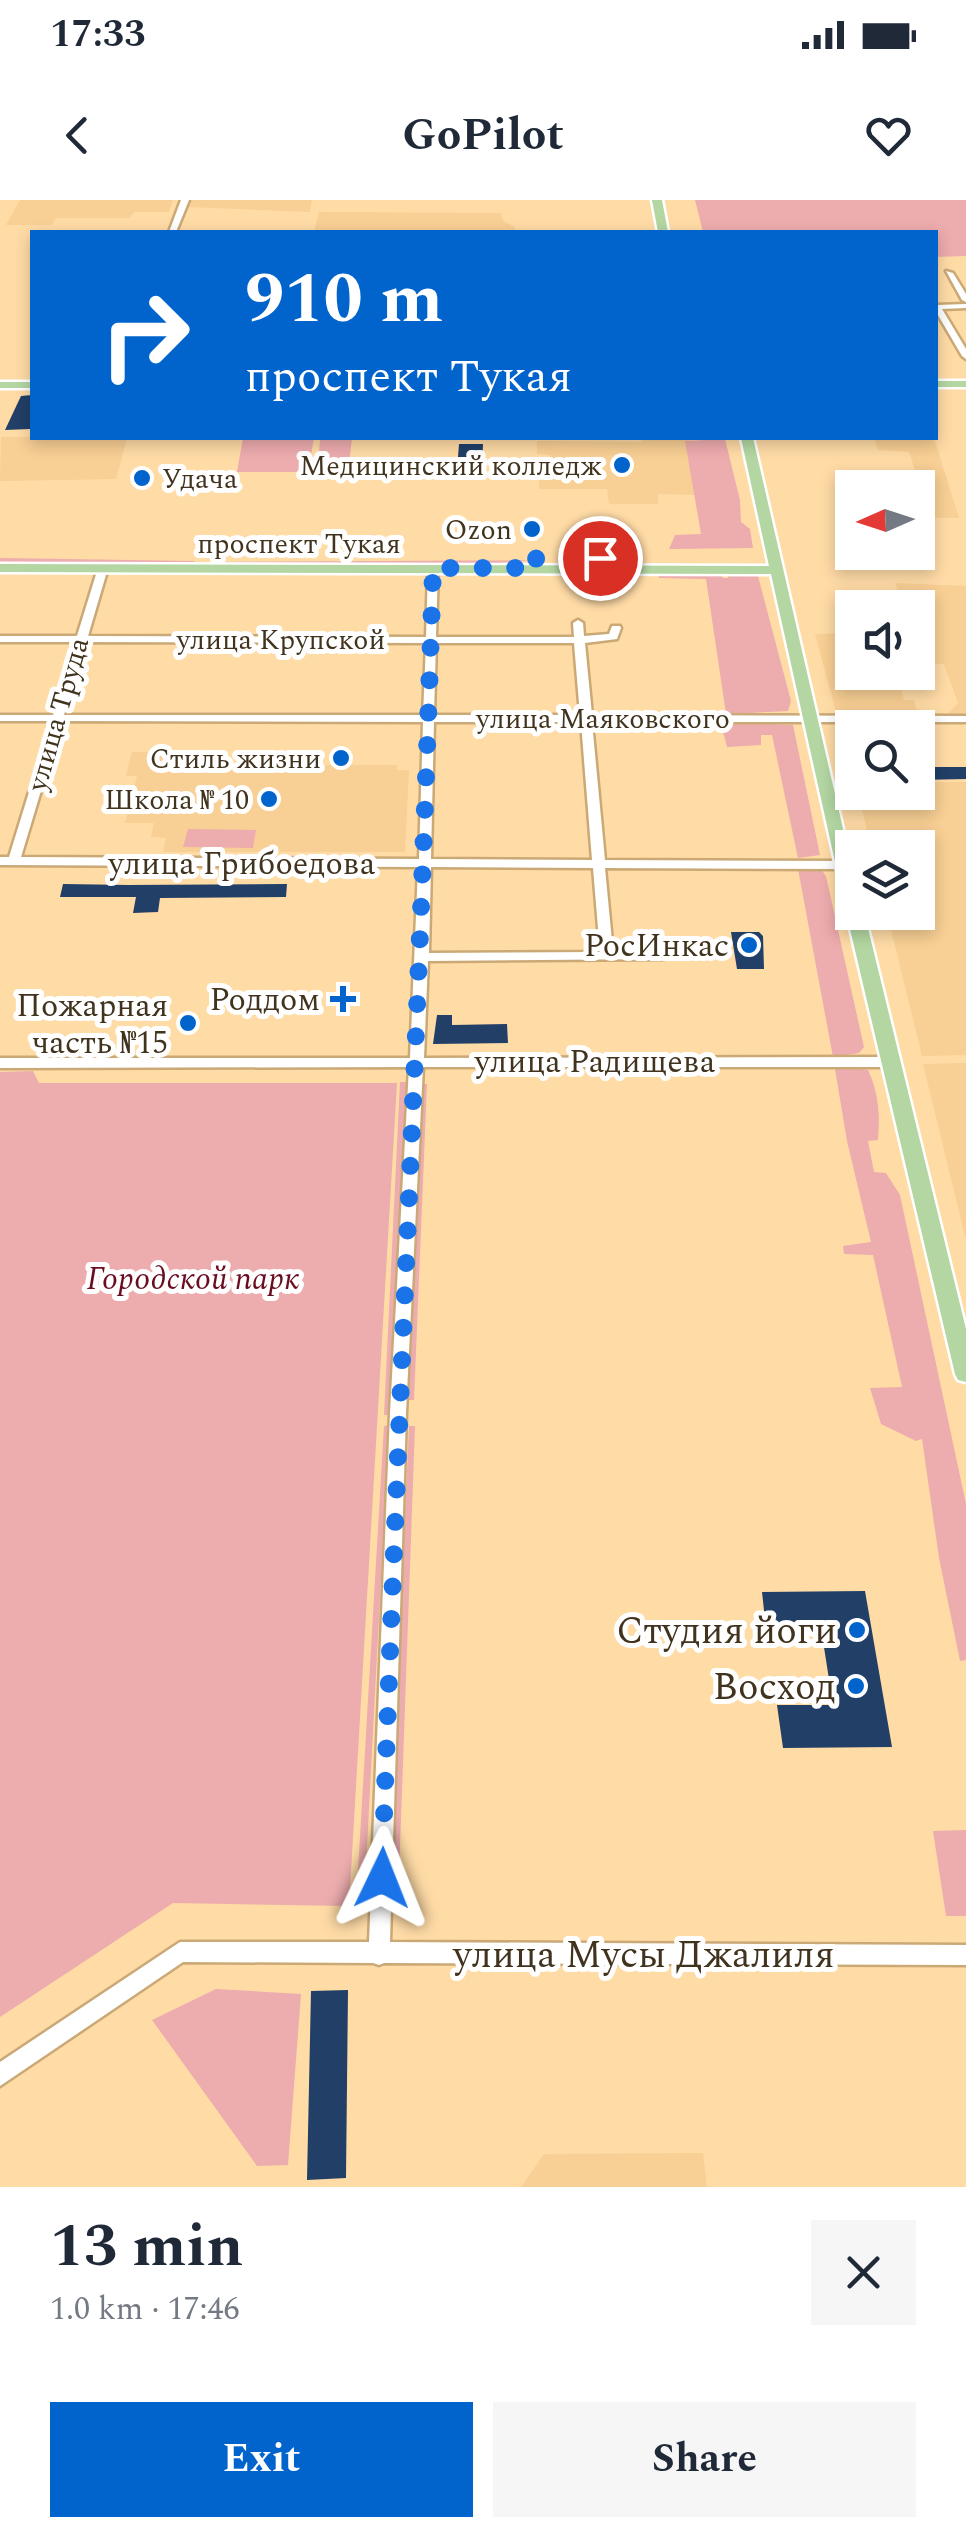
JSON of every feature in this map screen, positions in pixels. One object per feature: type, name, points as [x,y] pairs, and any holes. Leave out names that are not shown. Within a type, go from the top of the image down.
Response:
[{"type":"main road","points":[[657,200],[663,230]]},
{"type":"main road","points":[[938,384],[966,384]]},
{"type":"main road","points":[[0,386],[30,386]]},
{"type":"main road","points":[[747,440],[836,830]]},
{"type":"main road","name":"проспект Тукая","points":[[0,556],[433,568],[537,564]]},
{"type":"main road","name":"проспект Тукая","points":[[0,568],[209,563],[778,565]]},
{"type":"main road","points":[[859,930],[966,1374]]},
{"type":"street","points":[[173,230],[185,200]]},
{"type":"street","points":[[938,307],[966,303],[949,273],[966,273]]},
{"type":"street","points":[[938,309],[966,356]]},
{"type":"street","name":"улица Труда","points":[[7,862],[103,568]]},
{"type":"street","points":[[378,1956],[398,1413],[422,957],[433,568]]},
{"type":"street","points":[[578,623],[607,956]]},
{"type":"street","name":"улица Крупской","points":[[0,639],[580,640],[614,637],[616,628]]},
{"type":"street","name":"улица Маяковского","points":[[0,718],[966,719]]},
{"type":"street","name":"улица Грибоедова","points":[[7,862],[835,865]]},
{"type":"street","points":[[422,957],[659,956]]},
{"type":"street","name":"улица Радищева","points":[[0,1063],[891,1062]]},
{"type":"street","name":"улица Мусы Джалиля","points":[[0,2075],[180,1952],[378,1956],[966,1954]]},
{"type":"shaded area","points":[[20,200],[173,200],[169,212],[134,212],[130,218],[56,218],[52,225],[6,225]]},
{"type":"shaded area","points":[[192,200],[312,200],[310,212],[189,207]]},
{"type":"shaded area","points":[[319,212],[501,213],[503,221],[515,227],[515,230],[314,230]]},
{"type":"shaded area","points":[[1,437],[126,440],[116,479],[0,481]]},
{"type":"shaded area","name":"Медицинский колледж","points":[[689,440],[697,495],[658,494],[658,504],[609,504],[607,489],[539,489],[539,477],[551,476],[550,455],[537,454],[537,441]]},
{"type":"shaded area","points":[[875,440],[935,440],[959,518],[935,518],[935,470],[915,470],[909,452],[878,450]]},
{"type":"shaded area","points":[[895,583],[966,586],[966,715],[947,715],[958,703],[944,664],[935,664],[935,590],[897,590]]},
{"type":"shaded area","points":[[835,633],[835,690],[901,690],[904,700],[914,700],[917,710],[835,710],[815,634]]},
{"type":"shaded area","name":"Школа № 10","points":[[132,752],[185,752],[204,765],[397,765],[397,770],[409,770],[405,852],[163,852],[166,838],[151,837],[154,823],[125,823],[137,776],[126,776]]},
{"type":"shaded area","points":[[935,782],[966,782],[966,1055],[922,1056],[891,930],[935,930],[935,830],[867,830],[862,810],[935,810]]},
{"type":"shaded area","points":[[966,1063],[966,1240],[923,1064]]},
{"type":"shaded area","points":[[703,2153],[707,2187],[521,2187],[544,2154]]},
{"type":"green space","points":[[695,200],[966,200],[966,256],[938,257],[938,230],[702,230]]},
{"type":"green space","points":[[243,440],[314,440],[308,472],[237,472]]},
{"type":"green space","points":[[320,440],[352,440],[349,465],[318,465]]},
{"type":"green space","points":[[725,440],[740,500],[741,522],[750,529],[753,548],[669,549],[675,535],[701,534],[685,441]]},
{"type":"green space","points":[[0,558],[194,561],[194,566],[0,565]]},
{"type":"green space","points":[[532,560],[454,567],[213,566],[214,562]]},
{"type":"green space","points":[[658,573],[720,573],[723,578],[728,578],[729,573],[758,576],[791,701],[788,711],[726,714],[706,579],[659,578]]},
{"type":"green space","points":[[715,722],[793,725],[820,855],[798,858],[772,735],[761,735],[761,745],[727,747]]},
{"type":"green space","points":[[188,829],[256,830],[253,848],[183,847]]},
{"type":"green space","points":[[820,868],[826,876],[864,1047],[859,1053],[833,1057],[798,869]]},
{"type":"green space","points":[[835,1069],[868,1070],[874,1088],[879,1113],[878,1140],[868,1141],[874,1172],[886,1173],[900,1195],[966,1504],[966,1660],[960,1661],[939,1558],[922,1439],[916,1441],[881,1424],[870,1388],[902,1387],[873,1255],[844,1254],[843,1246],[871,1242]]},
{"type":"green space","name":"Городской парк","points":[[33,1071],[39,1083],[397,1083],[349,1906],[173,1903],[0,2017],[0,1072]]},
{"type":"green space","points":[[400,1082],[406,1082],[390,1415],[384,1415]]},
{"type":"green space","points":[[422,1084],[427,1084],[414,1400],[409,1400]]},
{"type":"green space","points":[[389,1425],[364,1905],[356,1905],[384,1426]]},
{"type":"green space","points":[[409,1426],[415,1426],[398,1903],[388,1903]]},
{"type":"green space","points":[[966,1830],[966,1916],[946,1916],[933,1831]]},
{"type":"green space","points":[[216,1989],[301,1994],[288,2165],[257,2166],[152,2020]]},
{"type":"building","points":[[30,395],[30,429],[5,430],[21,396]]},
{"type":"building","points":[[459,444],[483,444],[482,470],[457,470]]},
{"type":"building","points":[[935,767],[966,767],[966,779],[935,780]]},
{"type":"building","points":[[63,884],[287,884],[286,897],[160,898],[158,912],[133,913],[136,897],[60,897]]},
{"type":"building","name":"РосИнкас","points":[[731,932],[759,932],[763,936],[764,969],[737,969]]},
{"type":"building","points":[[437,1015],[452,1015],[452,1025],[507,1024],[508,1043],[433,1044]]},
{"type":"building","name":"Восход","points":[[865,1591],[892,1747],[783,1748],[777,1705],[833,1705],[821,1628],[766,1629],[762,1592]]},
{"type":"building","points":[[348,1990],[346,2178],[307,2180],[311,1991]]},
{"type":"place","name":"Медицинский колледж","points":[[622,465]]},
{"type":"place","name":"Удача","points":[[142,478]]},
{"type":"place","name":"Ozon","points":[[532,529]]},
{"type":"place","name":"Стиль жизни","points":[[341,758]]},
{"type":"place","name":"Школа № 10","points":[[269,799]]},
{"type":"place","name":"РосИнкас","points":[[749,945]]},
{"type":"place","name":"Роддом","points":[[343,999]]},
{"type":"place","name":"Пожарная часть №15","points":[[188,1023]]},
{"type":"place","name":"Студия йоги","points":[[857,1630]]},
{"type":"place","name":"Восход","points":[[856,1686]]},
{"type":"route","points":[[382,1878],[398,1413],[422,957],[433,568],[538,568],[536,558],[600,558]]}]
